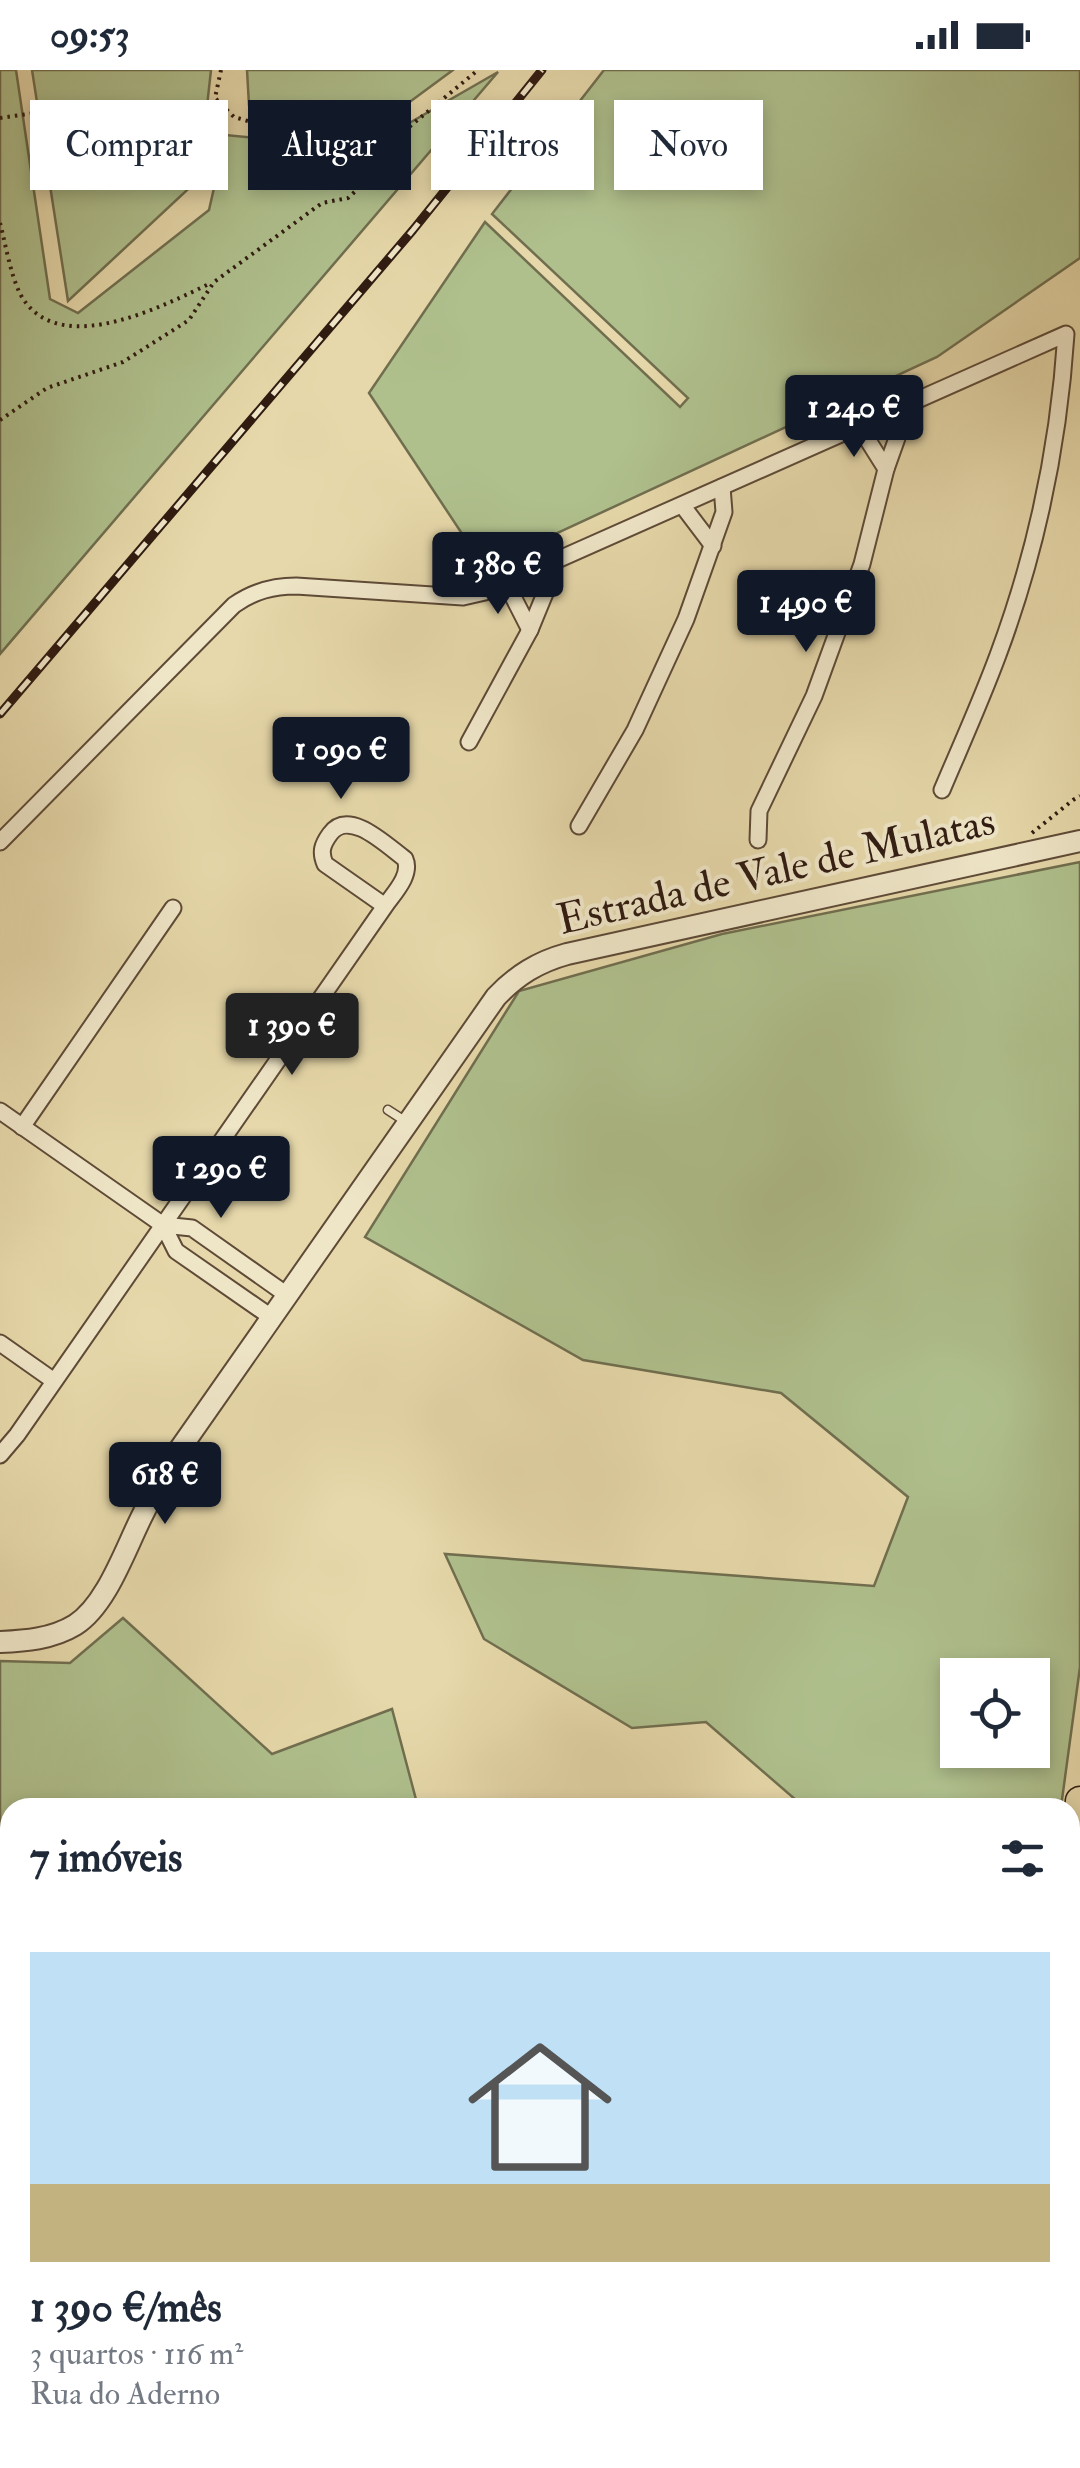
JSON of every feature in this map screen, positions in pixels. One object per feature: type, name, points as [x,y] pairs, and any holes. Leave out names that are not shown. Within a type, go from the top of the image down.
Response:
[{"type":"street","points":[[0,842],[234,605],[252,594],[296,586],[474,596],[1073,330]]},
{"type":"street","points":[[942,790],[997,658],[1023,578],[1040,510],[1073,330]]},
{"type":"street","points":[[758,840],[759,810],[796,738],[831,654],[867,548],[897,438],[895,411]]},
{"type":"street","points":[[859,426],[886,470]]},
{"type":"street","points":[[579,826],[635,730],[686,619],[724,512],[722,487]]},
{"type":"street","points":[[682,505],[712,546]]},
{"type":"street","points":[[468,742],[530,630],[546,591],[540,568]]},
{"type":"street","points":[[506,583],[530,630]]},
{"type":"street","points":[[0,1455],[54,1381],[163,1225],[384,906],[406,874],[406,861],[356,825],[338,826],[322,844],[323,861],[384,906]]},
{"type":"street","name":"Estrada de Vale de Mulatas","points":[[0,1642],[62,1632],[93,1608],[176,1453],[496,997],[513,980],[549,959],[1080,841]]},
{"type":"street","points":[[22,1126],[173,908]]},
{"type":"street","points":[[0,1111],[163,1225],[176,1250],[271,1317]]},
{"type":"street","points":[[163,1225],[192,1228],[288,1295]]},
{"type":"street","points":[[242,1296],[258,1274]]},
{"type":"street","points":[[0,1343],[54,1381]]},
{"type":"lane","points":[[388,1110],[408,1123]]},
{"type":"path","points":[[222,70],[215,98],[234,117],[248,121]]},
{"type":"path","points":[[411,126],[478,70]]},
{"type":"path","points":[[0,118],[30,114]]},
{"type":"path","points":[[0,223],[24,301],[39,316],[71,327],[102,324],[156,309],[214,282],[322,203],[348,198],[357,190]]},
{"type":"path","points":[[0,420],[47,388],[122,362],[188,320],[214,282]]},
{"type":"path","points":[[1010,857],[1036,828],[1080,796]]},
{"type":"green space","points":[[0,70],[16,70],[30,190],[34,190],[50,299],[78,313],[209,210],[214,190],[228,190],[228,135],[248,137],[248,190],[397,190],[0,654]]},
{"type":"green space","points":[[32,70],[211,70],[208,100],[37,100]]},
{"type":"green space","points":[[247,70],[453,70],[411,101],[249,100]]},
{"type":"green space","points":[[604,70],[1080,70],[1080,258],[937,357],[484,567],[369,393],[485,222],[680,407],[688,398],[492,214],[511,190],[594,190],[594,100],[581,100]]},
{"type":"green space","points":[[498,72],[474,100],[449,100]]},
{"type":"green space","points":[[431,110],[431,150],[411,174],[411,122]]},
{"type":"green space","points":[[51,190],[187,190],[68,301]]},
{"type":"green space","points":[[1080,862],[1080,1667],[1062,1798],[794,1798],[706,1722],[632,1728],[484,1639],[445,1554],[874,1586],[908,1497],[781,1393],[583,1360],[365,1237],[519,991],[722,934]]},
{"type":"green space","points":[[123,1618],[272,1754],[392,1709],[416,1798],[0,1798],[0,1661],[70,1663]]},
{"type":"railway","points":[[0,714],[413,230],[542,70]]}]
